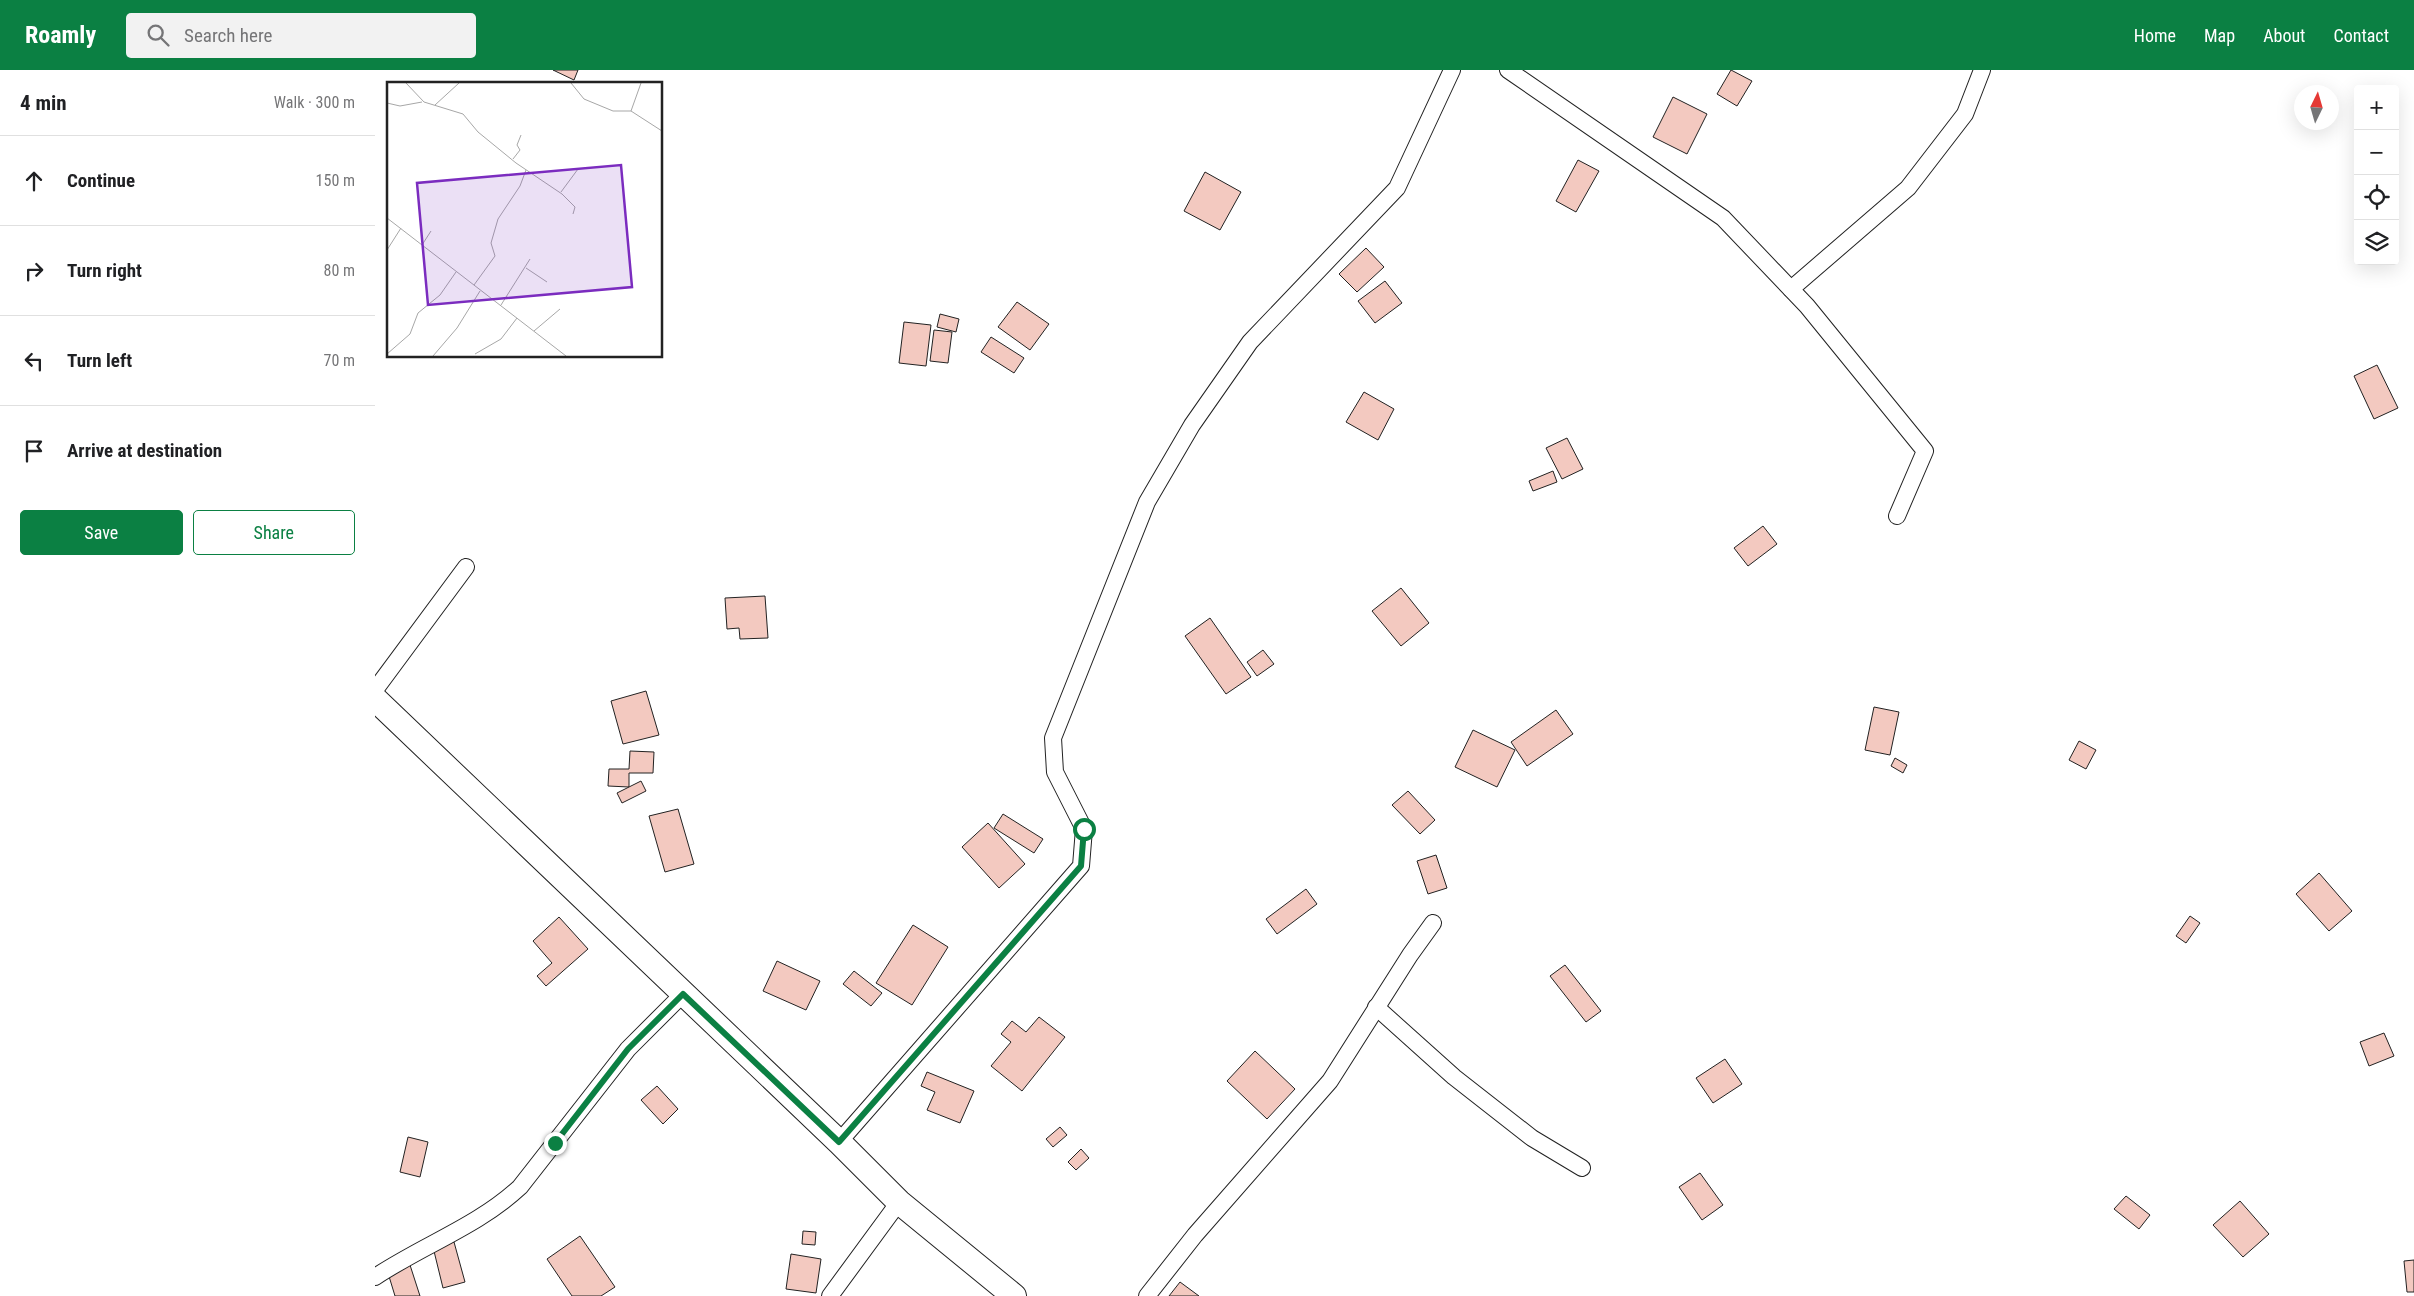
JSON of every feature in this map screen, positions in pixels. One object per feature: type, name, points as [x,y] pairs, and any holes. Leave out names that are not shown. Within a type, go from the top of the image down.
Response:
[{"type":"main road","points":[[375,699],[839,1142],[899,1202],[1014,1296]]},
{"type":"street","points":[[839,1142],[1081,866],[1084,829],[1055,772],[1053,738],[1147,502],[1192,425],[1250,342],[1397,188],[1452,70]]},
{"type":"street","points":[[1508,70],[1723,218],[1791,289],[1925,451],[1897,516]]},
{"type":"street","points":[[1791,289],[1908,188],[1965,114],[1982,70]]},
{"type":"street","points":[[375,690],[466,567]]},
{"type":"street","points":[[1147,1296],[1195,1235],[1330,1081],[1376,1007],[1433,923]]},
{"type":"street","points":[[375,1277],[404,1258],[466,1226],[500,1205],[520,1187],[628,1049],[683,994]]},
{"type":"street","points":[[1376,1007],[1454,1077],[1532,1138],[1582,1168]]},
{"type":"street","points":[[830,1296],[899,1202]]},
{"type":"building","points":[[553,70],[578,70],[574,80]]},
{"type":"building","points":[[1731,70],[1752,81],[1737,106],[1717,94]]},
{"type":"building","points":[[1673,97],[1707,114],[1687,154],[1653,137]]},
{"type":"building","points":[[1578,160],[1599,171],[1576,212],[1556,201]]},
{"type":"building","points":[[1205,172],[1241,192],[1220,230],[1184,211]]},
{"type":"building","points":[[1366,248],[1384,267],[1357,292],[1339,274]]},
{"type":"building","points":[[1385,281],[1402,303],[1375,323],[1358,301]]},
{"type":"building","points":[[1017,302],[1049,324],[1030,350],[998,327]]},
{"type":"building","points":[[940,314],[959,319],[956,332],[937,327]]},
{"type":"building","points":[[904,322],[931,325],[926,366],[899,363]]},
{"type":"building","points":[[934,330],[952,332],[948,363],[930,361]]},
{"type":"building","points":[[991,337],[1024,358],[1014,373],[981,352]]},
{"type":"building","points":[[2377,365],[2398,408],[2374,419],[2354,376]]},
{"type":"building","points":[[1364,392],[1394,409],[1378,440],[1346,422]]},
{"type":"building","points":[[1567,438],[1583,469],[1562,479],[1546,448]]},
{"type":"building","points":[[1553,471],[1557,482],[1533,491],[1529,481]]},
{"type":"building","points":[[1763,526],[1777,544],[1748,566],[1734,548]]},
{"type":"building","points":[[1401,588],[1429,623],[1401,646],[1372,611]]},
{"type":"building","points":[[765,596],[768,638],[740,639],[739,628],[727,629],[725,598]]},
{"type":"building","points":[[1210,618],[1251,677],[1226,694],[1185,636]]},
{"type":"building","points":[[1263,650],[1274,664],[1257,676],[1247,662]]},
{"type":"building","points":[[646,691],[659,735],[623,744],[611,701]]},
{"type":"building","points":[[1874,707],[1899,712],[1890,755],[1865,750]]},
{"type":"building","points":[[1556,710],[1573,734],[1527,766],[1511,742]]},
{"type":"building","points":[[1473,730],[1515,750],[1497,787],[1455,767]]},
{"type":"building","points":[[2079,741],[2096,750],[2086,769],[2069,760]]},
{"type":"building","points":[[630,751],[654,752],[653,773],[629,773],[629,787],[608,786],[609,769],[629,769]]},
{"type":"building","points":[[1895,758],[1907,765],[1903,773],[1891,766]]},
{"type":"building","points":[[641,781],[646,791],[622,803],[617,793]]},
{"type":"building","points":[[1408,791],[1435,820],[1420,834],[1392,805]]},
{"type":"building","points":[[678,809],[694,864],[665,872],[649,816]]},
{"type":"building","points":[[1003,814],[1043,839],[1034,853],[994,828]]},
{"type":"building","points":[[988,823],[1025,864],[999,888],[962,847]]},
{"type":"building","points":[[1436,855],[1447,888],[1428,894],[1417,861]]},
{"type":"building","points":[[2319,873],[2352,911],[2329,931],[2296,894]]},
{"type":"building","points":[[1306,889],[1317,904],[1277,934],[1266,919]]},
{"type":"building","points":[[2190,916],[2200,923],[2186,943],[2176,936]]},
{"type":"building","points":[[559,917],[588,949],[546,986],[537,976],[552,963],[533,941]]},
{"type":"building","points":[[913,925],[948,947],[912,1005],[876,983]]},
{"type":"building","points":[[777,961],[820,981],[806,1010],[763,991]]},
{"type":"building","points":[[1565,965],[1601,1011],[1586,1022],[1550,976]]},
{"type":"building","points":[[854,971],[882,993],[871,1006],[843,984]]},
{"type":"building","points":[[1039,1017],[1065,1037],[1022,1091],[991,1066],[1011,1042],[1001,1034],[1012,1021],[1026,1032]]},
{"type":"building","points":[[2384,1033],[2394,1056],[2369,1066],[2360,1042]]},
{"type":"building","points":[[1255,1051],[1295,1089],[1267,1119],[1227,1081]]},
{"type":"building","points":[[1725,1059],[1742,1084],[1713,1103],[1696,1078]]},
{"type":"building","points":[[927,1072],[974,1091],[960,1123],[927,1110],[935,1092],[921,1086]]},
{"type":"building","points":[[657,1086],[678,1109],[663,1124],[641,1100]]},
{"type":"building","points":[[1060,1127],[1067,1135],[1053,1147],[1046,1139]]},
{"type":"building","points":[[408,1137],[428,1142],[420,1177],[400,1172]]},
{"type":"building","points":[[1081,1149],[1089,1158],[1076,1170],[1068,1162]]},
{"type":"building","points":[[1700,1173],[1723,1205],[1702,1220],[1679,1187]]},
{"type":"building","points":[[2126,1196],[2150,1215],[2139,1229],[2114,1209]]},
{"type":"building","points":[[2240,1201],[2269,1234],[2243,1257],[2213,1225]]},
{"type":"building","points":[[803,1231],[816,1232],[815,1245],[802,1244]]},
{"type":"building","points":[[580,1236],[615,1287],[601,1296],[572,1296],[547,1259]]},
{"type":"building","points":[[454,1242],[465,1282],[443,1288],[433,1247]]},
{"type":"building","points":[[791,1254],[821,1259],[816,1293],[786,1289]]},
{"type":"building","points":[[2414,1260],[2414,1292],[2407,1292],[2404,1261]]},
{"type":"building","points":[[410,1265],[420,1296],[395,1296],[388,1273]]},
{"type":"building","points":[[1180,1282],[1199,1296],[1169,1296]]},
{"type":"route","points":[[555,1143],[628,1049],[683,994],[839,1142],[1081,866],[1084,829]]}]
